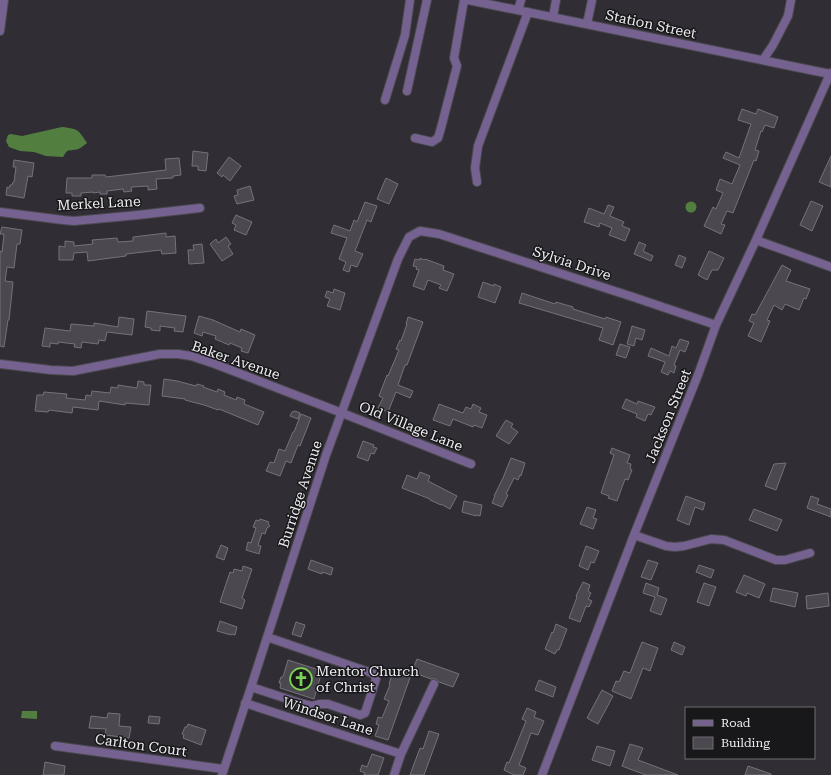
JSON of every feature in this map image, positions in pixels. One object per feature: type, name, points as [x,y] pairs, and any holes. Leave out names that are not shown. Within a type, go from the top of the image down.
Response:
[{"type":"street","points":[[0,30],[4,0]]},
{"type":"street","points":[[384,100],[404,35],[410,0]]},
{"type":"street","points":[[407,91],[427,0]]},
{"type":"street","points":[[415,138],[432,142],[438,138],[457,66],[454,58],[464,0]]},
{"type":"street","name":"Station Street","points":[[468,0],[830,73]]},
{"type":"street","points":[[518,10],[521,0]]},
{"type":"street","points":[[553,17],[556,0]]},
{"type":"street","points":[[587,24],[592,0]]},
{"type":"street","points":[[763,60],[773,45],[788,16],[791,0]]},
{"type":"street","points":[[477,182],[475,168],[478,146],[528,12]]},
{"type":"street","name":"Jackson Street","points":[[542,775],[634,534],[698,375],[716,325],[756,240],[830,73]]},
{"type":"street","name":"Merkel Lane","points":[[0,212],[74,221],[200,208]]},
{"type":"street","name":"Sylvia Drive","points":[[420,231],[439,234],[716,325]]},
{"type":"street","name":"Burridge Avenue","points":[[222,772],[246,703],[326,455],[398,259],[409,237],[420,231]]},
{"type":"street","points":[[756,240],[831,268]]},
{"type":"street","name":"Baker Avenue","points":[[0,364],[73,371],[153,355],[178,354],[200,359],[342,413]]},
{"type":"street","name":"Old Village Lane","points":[[342,413],[471,464]]},
{"type":"street","points":[[634,534],[666,546],[675,547],[711,539],[724,540],[776,560],[785,560],[810,553]]},
{"type":"street","points":[[251,687],[312,706],[328,704],[360,716],[365,713],[376,680],[374,674],[369,672],[267,637]]},
{"type":"street","points":[[394,775],[434,684]]},
{"type":"street","name":"Windsor Lane","points":[[246,703],[402,754]]},
{"type":"street","name":"Carlton Court","points":[[55,746],[222,772]]},
{"type":"shaded area","points":[[62,127],[77,130],[87,143],[78,149],[66,152],[63,157],[46,156],[34,152],[20,151],[9,147],[6,141],[8,135],[11,134],[22,136]]},
{"type":"shaded area","points":[[689,202],[693,202],[695,203],[695,211],[689,212],[686,209],[686,205]]},
{"type":"shaded area","points":[[22,711],[37,711],[37,719],[21,718]]},
{"type":"building","points":[[742,109],[756,114],[758,109],[778,117],[774,128],[765,125],[762,132],[761,131],[755,150],[759,151],[756,161],[754,160],[733,213],[727,211],[721,224],[725,225],[721,234],[704,226],[713,207],[716,209],[723,193],[716,190],[720,179],[732,184],[740,165],[723,158],[726,152],[739,158],[751,124],[738,120]]},
{"type":"building","points":[[193,151],[208,153],[206,171],[198,170],[198,166],[192,166]]},
{"type":"building","points":[[831,156],[831,187],[819,182]]},
{"type":"building","points":[[229,157],[241,166],[230,181],[223,175],[222,177],[217,173]]},
{"type":"building","points":[[179,158],[181,175],[173,176],[173,178],[156,179],[157,189],[148,190],[148,186],[132,187],[132,191],[124,192],[123,189],[107,191],[107,194],[100,194],[100,192],[81,193],[81,196],[72,196],[72,193],[66,193],[67,178],[92,178],[92,175],[105,175],[106,177],[166,170],[165,159]]},
{"type":"building","points":[[14,160],[34,163],[32,177],[28,176],[24,198],[6,195],[7,187],[9,188],[14,182],[16,167],[13,167]]},
{"type":"building","points":[[386,178],[398,184],[389,204],[377,199]]},
{"type":"building","points":[[250,186],[254,200],[237,204],[234,196],[238,195],[237,190]]},
{"type":"building","points":[[811,201],[823,206],[812,231],[800,225]]},
{"type":"building","points":[[365,202],[377,206],[371,222],[367,220],[355,251],[363,254],[357,267],[351,265],[349,272],[343,270],[346,262],[339,259],[347,238],[331,233],[334,225],[350,231],[354,220],[357,222]]},
{"type":"building","points":[[608,205],[614,207],[610,216],[624,222],[622,226],[630,229],[625,241],[609,235],[612,228],[600,223],[599,227],[584,222],[589,208],[604,214]]},
{"type":"building","points":[[236,215],[252,222],[246,235],[234,230],[236,225],[232,223]]},
{"type":"building","points":[[2,227],[22,230],[20,244],[17,244],[14,268],[7,267],[5,281],[13,282],[9,320],[4,347],[0,346],[0,251],[2,252],[4,234],[0,234]]},
{"type":"building","points":[[166,233],[166,237],[175,236],[176,253],[162,254],[161,250],[126,254],[126,256],[88,261],[87,252],[74,253],[73,260],[59,260],[59,246],[65,247],[65,241],[74,242],[74,246],[93,244],[92,240],[117,238],[118,242],[133,241],[133,237]]},
{"type":"building","points":[[226,237],[231,244],[228,246],[233,254],[222,261],[210,244],[216,239],[218,243]]},
{"type":"building","points":[[639,242],[646,245],[643,251],[653,256],[651,261],[634,254]]},
{"type":"building","points":[[202,244],[204,263],[189,264],[188,250],[194,250],[193,245]]},
{"type":"building","points":[[709,251],[724,258],[718,270],[712,270],[707,280],[698,275]]},
{"type":"building","points":[[679,255],[686,258],[682,268],[675,265]]},
{"type":"building","points":[[420,258],[444,266],[443,270],[454,274],[447,291],[439,288],[441,285],[428,280],[424,290],[413,286],[419,270],[416,269],[417,267],[413,266],[415,259],[420,260]]},
{"type":"building","points":[[782,265],[791,270],[786,281],[810,289],[799,310],[785,304],[782,310],[774,305],[767,320],[770,321],[761,342],[748,336],[754,323],[749,321],[752,314],[755,315]]},
{"type":"building","points":[[483,282],[501,287],[495,303],[478,297]]},
{"type":"building","points":[[334,289],[345,293],[340,310],[327,306],[330,299],[325,297],[327,291],[333,293]]},
{"type":"building","points":[[522,293],[555,304],[556,302],[573,307],[573,309],[605,319],[606,317],[621,322],[613,345],[599,340],[603,328],[519,303]]},
{"type":"building","points":[[147,311],[186,316],[183,332],[174,331],[175,328],[160,326],[160,331],[151,330],[151,328],[145,327]]},
{"type":"building","points":[[199,316],[213,320],[240,332],[241,329],[255,335],[248,353],[241,351],[242,348],[230,343],[229,345],[215,339],[216,336],[203,332],[202,336],[194,333]]},
{"type":"building","points":[[119,317],[134,319],[132,335],[107,332],[105,341],[99,340],[98,344],[82,342],[81,348],[74,347],[75,344],[58,342],[58,344],[50,343],[50,347],[42,346],[45,328],[70,331],[71,324],[94,326],[94,323],[118,327]]},
{"type":"building","points":[[408,317],[423,322],[398,385],[413,391],[410,398],[396,392],[388,412],[378,408],[383,398],[379,396],[399,350],[396,349],[400,340],[401,341]]},
{"type":"building","points":[[632,326],[645,330],[642,340],[636,338],[634,346],[627,344]]},
{"type":"building","points":[[680,339],[689,342],[685,352],[680,350],[674,365],[676,366],[674,373],[670,371],[668,375],[661,372],[665,362],[648,356],[651,348],[669,356],[672,346],[676,348]]},
{"type":"building","points":[[620,344],[630,347],[626,358],[616,355]]},
{"type":"building","points":[[164,379],[196,386],[197,384],[217,392],[218,389],[225,392],[224,395],[236,400],[237,397],[245,400],[244,404],[264,412],[258,425],[219,409],[218,410],[185,399],[162,396]]},
{"type":"building","points":[[138,381],[144,382],[144,385],[151,385],[149,405],[125,403],[125,405],[99,401],[98,410],[73,407],[72,413],[49,410],[48,412],[35,411],[37,395],[43,395],[44,392],[67,394],[66,398],[85,400],[86,395],[91,396],[92,391],[110,393],[111,387],[118,388],[118,385],[137,388]]},
{"type":"building","points":[[626,399],[637,404],[638,401],[655,407],[651,415],[648,414],[645,421],[636,417],[637,414],[622,408]]},
{"type":"building","points":[[439,404],[463,413],[466,407],[471,409],[473,404],[481,408],[479,412],[487,415],[482,428],[474,425],[473,427],[453,419],[450,426],[433,420]]},
{"type":"building","points":[[295,411],[300,413],[298,419],[290,416],[292,412]]},
{"type":"building","points":[[301,414],[311,418],[300,446],[298,445],[291,463],[286,461],[280,476],[266,471],[270,462],[274,463],[279,449],[285,451]]},
{"type":"building","points":[[506,420],[513,424],[511,427],[518,432],[509,444],[496,436]]},
{"type":"building","points":[[363,441],[374,445],[373,447],[377,448],[374,454],[371,453],[368,461],[357,457]]},
{"type":"building","points":[[612,448],[630,455],[627,463],[631,464],[630,469],[632,470],[628,480],[625,479],[617,501],[608,498],[609,496],[601,493],[614,455],[610,453]]},
{"type":"building","points":[[511,458],[525,463],[521,476],[520,475],[518,480],[514,478],[506,494],[508,495],[502,507],[492,503]]},
{"type":"building","points":[[786,463],[776,490],[765,486],[774,464]]},
{"type":"building","points":[[420,472],[430,476],[428,481],[457,496],[450,509],[402,488],[407,475],[417,479]]},
{"type":"building","points":[[686,496],[705,503],[703,510],[695,507],[689,525],[677,520]]},
{"type":"building","points":[[811,496],[819,499],[817,504],[831,509],[831,517],[807,508]]},
{"type":"building","points":[[464,501],[482,505],[480,516],[462,512]]},
{"type":"building","points":[[587,507],[596,510],[593,518],[597,519],[593,529],[580,524]]},
{"type":"building","points":[[754,509],[782,520],[777,531],[749,520]]},
{"type":"building","points":[[260,519],[269,522],[268,524],[270,526],[267,528],[265,534],[262,533],[258,545],[261,546],[259,554],[246,550],[248,542],[251,543],[256,528],[253,527],[256,520],[259,521]]},
{"type":"building","points":[[221,545],[228,548],[224,560],[216,557]]},
{"type":"building","points":[[586,546],[599,551],[594,563],[591,562],[588,570],[579,566]]},
{"type":"building","points":[[311,560],[333,568],[331,575],[322,572],[322,574],[308,569]]},
{"type":"building","points":[[648,560],[658,563],[651,580],[641,577]]},
{"type":"building","points":[[699,565],[714,570],[711,578],[696,572]]},
{"type":"building","points":[[243,566],[252,569],[242,598],[245,600],[242,609],[220,602],[230,572],[233,573],[234,569],[242,571]]},
{"type":"building","points":[[744,575],[765,584],[759,598],[747,593],[746,596],[736,592]]},
{"type":"building","points":[[583,582],[590,585],[588,591],[591,593],[588,599],[592,601],[589,607],[586,606],[580,622],[569,618],[577,597],[576,596]]},
{"type":"building","points":[[646,583],[659,588],[657,595],[667,599],[661,615],[650,611],[655,597],[643,593]]},
{"type":"building","points":[[704,583],[716,587],[709,606],[697,602]]},
{"type":"building","points":[[773,588],[798,593],[795,607],[770,601]]},
{"type":"building","points":[[828,593],[829,606],[807,609],[806,596]]},
{"type":"building","points":[[220,621],[237,627],[235,635],[217,631]]},
{"type":"building","points":[[296,622],[305,625],[301,637],[292,634]]},
{"type":"building","points":[[556,624],[567,629],[559,650],[557,650],[555,654],[545,649]]},
{"type":"building","points":[[642,642],[658,648],[650,671],[643,668],[631,699],[612,691],[616,681],[619,682],[624,671],[630,673]]},
{"type":"building","points":[[674,642],[685,647],[682,655],[671,650]]},
{"type":"building","points":[[417,659],[459,674],[453,687],[439,682],[436,679],[431,679],[412,672]]},
{"type":"building","name":"Mentor Church of Christ","points":[[288,660],[322,671],[314,699],[280,688],[281,683],[279,683],[281,677],[283,677]]},
{"type":"building","points":[[399,668],[412,672],[388,740],[375,736],[379,725],[376,724],[378,717],[382,718],[389,701],[384,699],[390,685],[392,675],[396,677]]},
{"type":"building","points":[[539,680],[556,687],[553,697],[535,690]]},
{"type":"building","points":[[602,690],[613,696],[598,724],[587,718]]},
{"type":"building","points":[[527,708],[536,712],[534,717],[544,721],[538,735],[531,733],[519,765],[526,768],[523,775],[514,775],[504,770],[507,762],[509,763],[526,721],[522,719]]},
{"type":"building","points":[[108,713],[120,714],[119,726],[131,727],[129,738],[105,735],[106,729],[89,728],[91,716],[107,718]]},
{"type":"building","points":[[149,716],[160,717],[159,724],[148,723]]},
{"type":"building","points":[[188,724],[206,730],[201,745],[183,738],[184,735],[182,734]]},
{"type":"building","points":[[429,731],[439,734],[424,775],[410,775],[420,748],[423,749]]},
{"type":"building","points":[[630,744],[643,748],[638,760],[678,775],[646,775],[622,766]]},
{"type":"building","points":[[597,746],[615,751],[610,766],[592,760]]},
{"type":"building","points":[[372,754],[384,758],[378,775],[364,775],[365,773],[360,771],[362,765],[367,767]]},
{"type":"building","points":[[45,762],[65,766],[64,775],[43,775]]},
{"type":"building","points":[[748,766],[771,774],[771,775],[745,775]]},
{"type":"place","name":"Mentor Church of Christ","points":[[301,679]]}]
